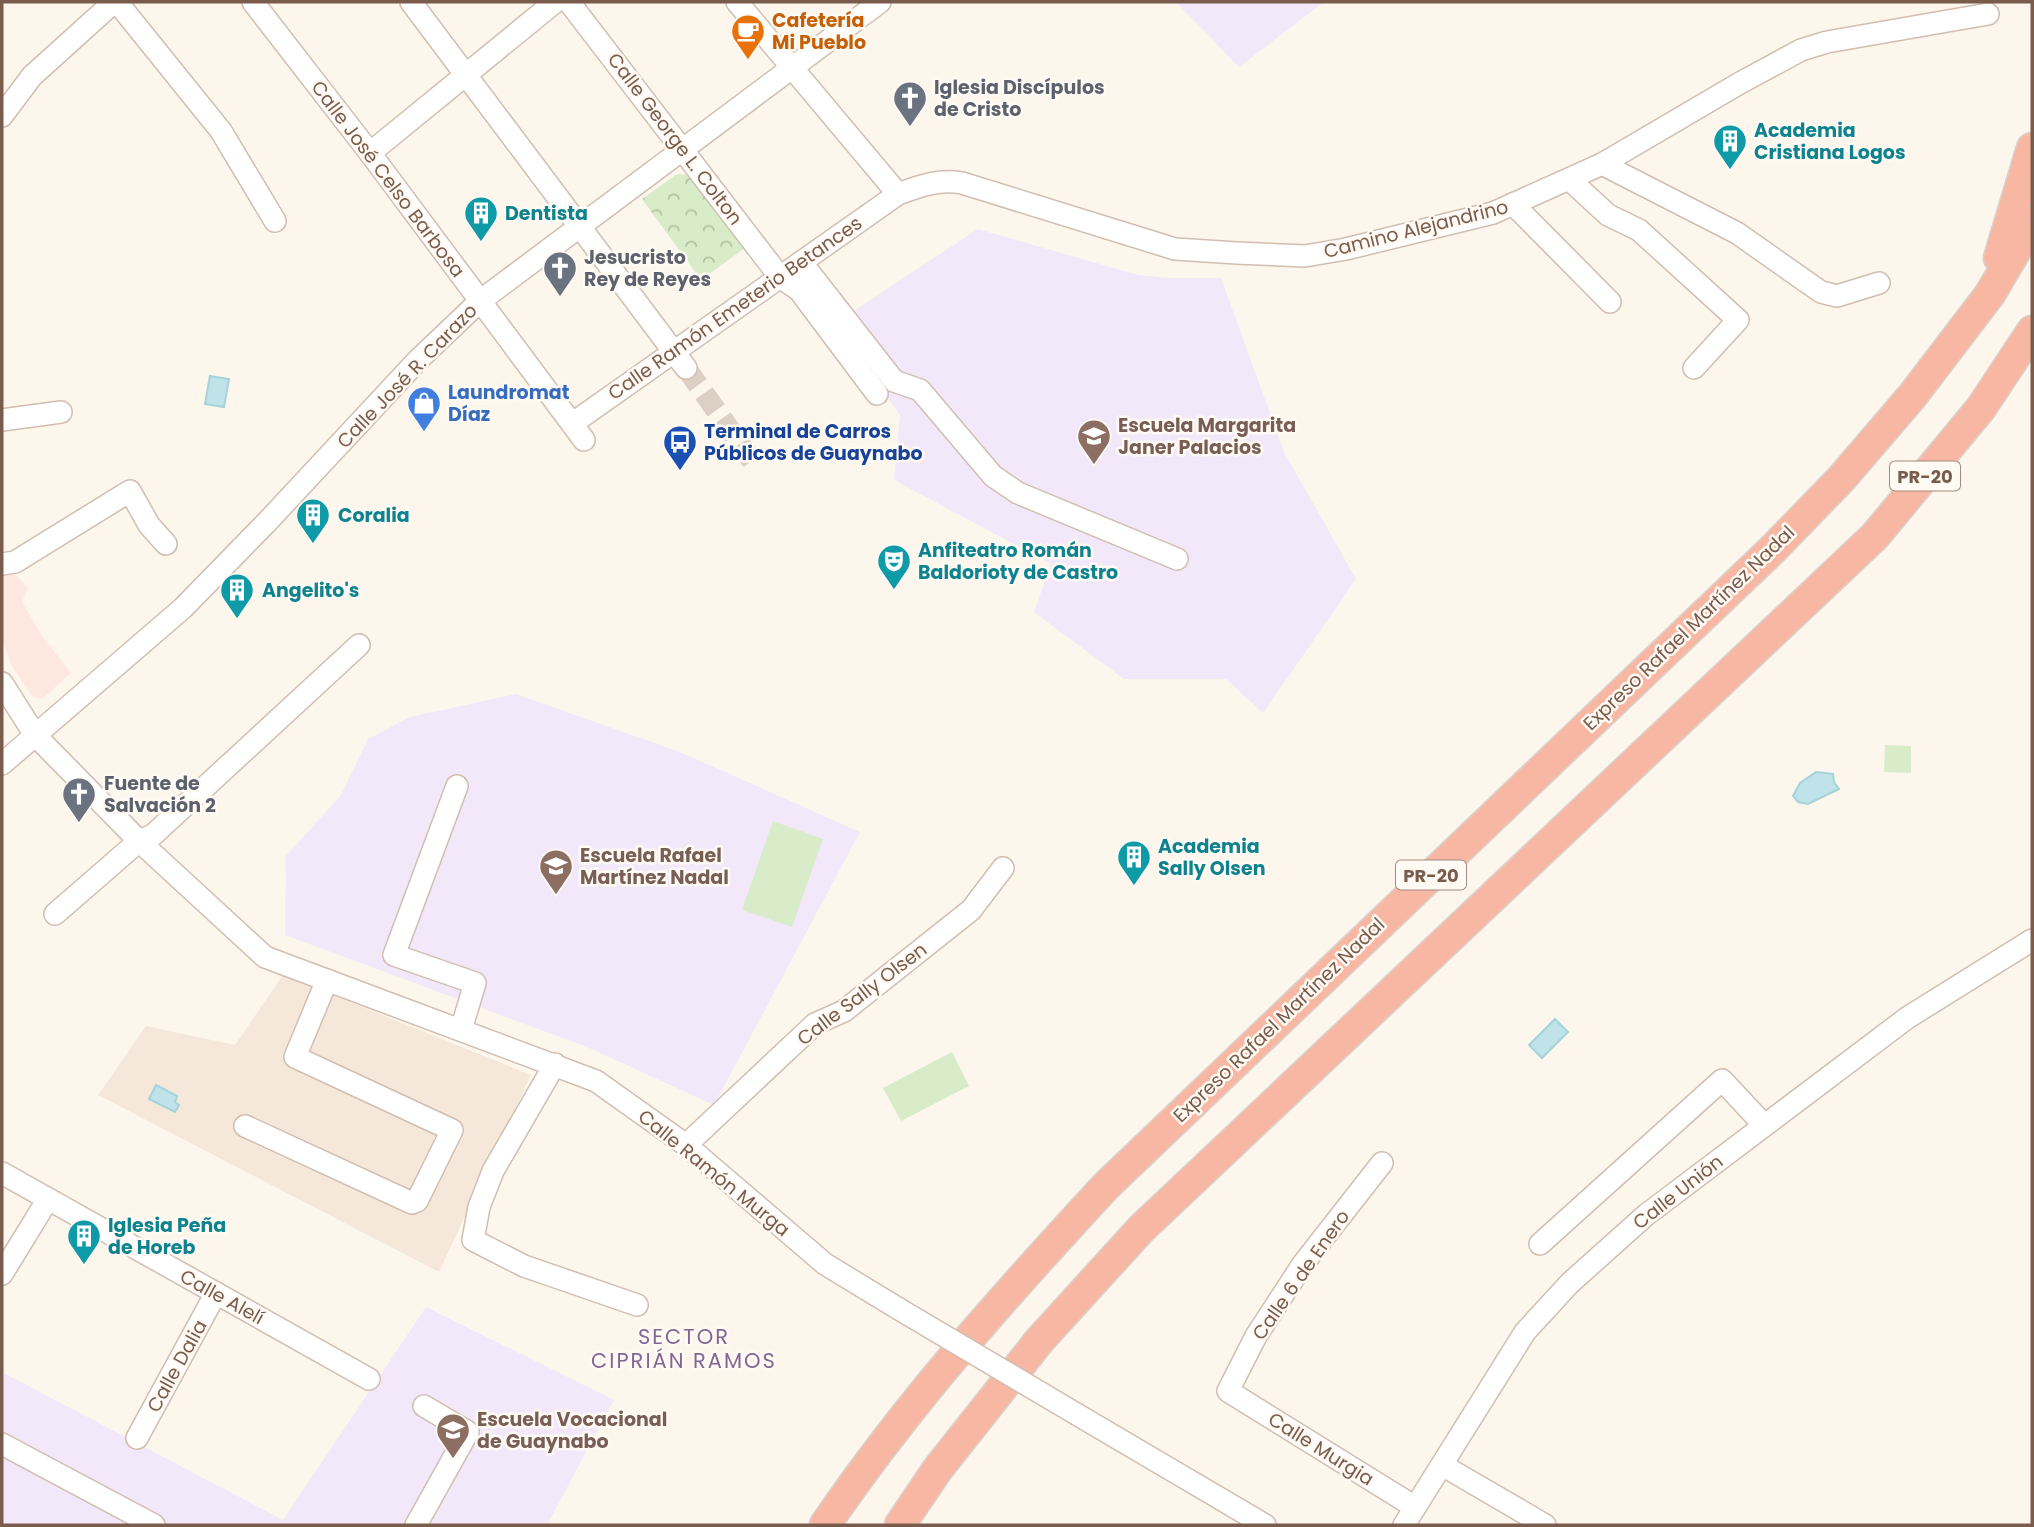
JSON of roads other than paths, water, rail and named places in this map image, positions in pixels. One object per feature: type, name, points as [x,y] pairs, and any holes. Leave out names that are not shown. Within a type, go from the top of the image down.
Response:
[{"type":"highway","points":[[1990,293],[2032,148]]},
{"type":"highway","name":"Expreso Rafael Martínez Nadal","points":[[825,1525],[925,1390],[1002,1298],[1106,1186],[1773,549],[1841,479],[1913,395],[1990,293],[2032,223]]},
{"type":"highway","name":"PR-20","points":[[900,1525],[937,1470],[1039,1341],[1142,1228],[1875,536],[1981,408],[2032,331]]},
{"type":"highway","points":[[911,1525],[937,1470]]},
{"type":"street","points":[[2,116],[32,76],[116,2],[221,131],[275,221]]},
{"type":"street","name":"Calle José Celso Barbosa","points":[[253,2],[370,153],[578,432]]},
{"type":"street","points":[[411,2],[686,369]]},
{"type":"street","points":[[370,153],[555,2]]},
{"type":"street","name":"Calle George L. Colton","points":[[569,2],[780,277],[800,290],[877,394]]},
{"type":"street","points":[[737,2],[898,194]]},
{"type":"street","name":"Calle José R. Carazo","points":[[2,764],[183,608],[418,360],[480,301],[880,2]]},
{"type":"street","name":"Camino Alejandrino","points":[[898,194],[927,183],[962,183],[1175,249],[1305,256],[1346,249],[1493,213],[1602,164],[1801,50],[1827,42],[1987,14]]},
{"type":"street","points":[[1602,164],[1737,233],[1821,292],[1837,296],[1879,283]]},
{"type":"street","points":[[1570,180],[1608,215],[1639,230],[1738,320],[1694,368]]},
{"type":"street","name":"Calle Ramón Emeterio Betances","points":[[578,432],[673,350],[898,194]]},
{"type":"street","points":[[1513,204],[1610,302]]},
{"type":"street","points":[[801,262],[894,381],[920,390],[993,476],[1018,493],[1177,559]]},
{"type":"street","points":[[2,420],[61,412]]},
{"type":"street","points":[[2,564],[15,562],[130,491],[149,525],[166,544]]},
{"type":"street","points":[[55,914],[139,841],[153,835],[359,645]]},
{"type":"street","name":"Calle Ramón Murga","points":[[2,682],[35,735],[139,841],[265,957],[596,1080],[685,1144],[825,1264],[1265,1525]]},
{"type":"street","points":[[457,786],[394,955],[475,983],[461,1030]]},
{"type":"street","name":"Calle Sally Olsen","points":[[685,1144],[816,1024],[844,1011],[971,910],[1003,868]]},
{"type":"street","name":"Calle Unión","points":[[1409,1516],[1525,1332],[1570,1283],[1646,1215],[1907,1018],[2032,940]]},
{"type":"street","points":[[245,1126],[412,1203],[417,1201],[452,1130],[295,1057],[327,980]]},
{"type":"street","points":[[555,1064],[493,1171],[479,1207],[473,1240],[524,1266],[637,1305]]},
{"type":"street","points":[[1540,1244],[1722,1080],[1765,1125]]},
{"type":"street","name":"Calle 6 de Enero","points":[[1227,1391],[1256,1336],[1303,1264],[1382,1163]]},
{"type":"street","name":"Calle Alelí","points":[[2,1173],[369,1380]]},
{"type":"street","points":[[2,1274],[47,1199]]},
{"type":"street","name":"Calle Dalia","points":[[137,1438],[216,1293]]},
{"type":"street","name":"Calle Murgia","points":[[1227,1391],[1409,1516]]},
{"type":"street","points":[[416,1525],[468,1432],[424,1406]]},
{"type":"street","points":[[2,1444],[154,1525]]},
{"type":"street","points":[[1443,1465],[1545,1525]]},
{"type":"water","points":[[210,376],[229,379],[224,407],[205,404]]},
{"type":"water","points":[[1816,772],[1833,774],[1839,789],[1808,804],[1798,802],[1793,796],[1800,783]]},
{"type":"water","points":[[1555,1019],[1568,1032],[1542,1058],[1529,1045]]},
{"type":"water","points":[[156,1085],[177,1096],[175,1102],[179,1105],[175,1112],[149,1099]]},
{"type":"tunnel","points":[[686,368],[758,469]]},
{"type":"place","name":"Cafetería Mi Pueblo","points":[[748,61]]},
{"type":"place","name":"Iglesia Discípulos de Cristo","points":[[910,128]]},
{"type":"place","name":"Academia Cristiana Logos","points":[[1730,171]]},
{"type":"place","name":"Dentista","points":[[481,243]]},
{"type":"place","name":"Jesucristo Rey de Reyes","points":[[560,298]]},
{"type":"place","name":"Laundromat Díaz","points":[[424,433]]},
{"type":"place","name":"Escuela Margarita Janer Palacios","points":[[1094,466]]},
{"type":"place","name":"Terminal de Carros Públicos de Guaynabo","points":[[680,472]]},
{"type":"place","name":"Coralia","points":[[313,545]]},
{"type":"place","name":"Anfiteatro Román Baldorioty de Castro","points":[[894,591]]},
{"type":"place","name":"Angelito's","points":[[237,620]]},
{"type":"place","name":"Fuente de Salvación 2","points":[[79,824]]},
{"type":"place","name":"Academia Sally Olsen","points":[[1134,887]]},
{"type":"place","name":"Escuela Rafael Martínez Nadal","points":[[556,896]]},
{"type":"place","name":"Iglesia Peña de Horeb","points":[[84,1266]]},
{"type":"place","name":"Escuela Vocacional de Guaynabo","points":[[453,1460]]},
{"type":"district","name":"SECTOR CIPRIÁN RAMOS","points":[[684,1348]]}]
